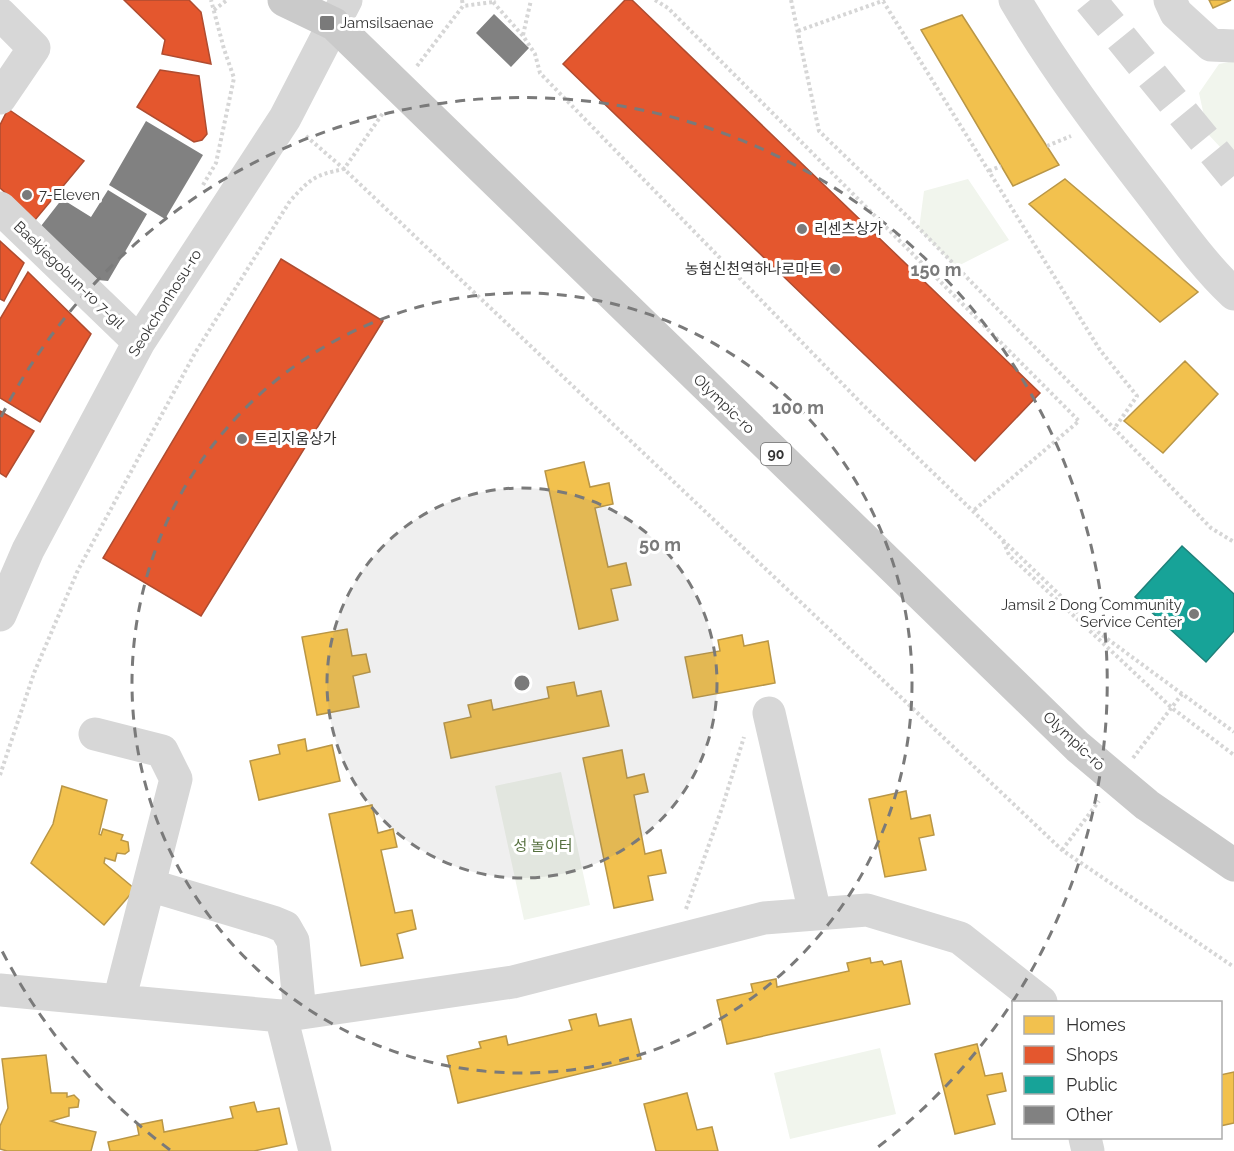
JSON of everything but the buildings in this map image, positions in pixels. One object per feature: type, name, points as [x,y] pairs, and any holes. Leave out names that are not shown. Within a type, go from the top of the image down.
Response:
[{"type":"main road","name":"Olympic-ro","points":[[284,0],[335,8],[400,89],[1078,747],[1147,805],[1234,865]]},
{"type":"street","points":[[1015,0],[1032,30],[1119,152],[1214,275],[1234,294]]},
{"type":"street","points":[[1170,0],[1176,13],[1210,45],[1234,46]]},
{"type":"street","name":"Seokchonhosu-ro","points":[[0,615],[27,550],[139,342],[285,118],[335,8]]},
{"type":"street","points":[[0,14],[34,48],[0,98]]},
{"type":"street","name":"Baekjegobun-ro 7-gil","points":[[0,208],[139,342]]},
{"type":"street","points":[[769,713],[815,914]]},
{"type":"street","points":[[95,734],[162,751],[176,779],[119,1001]]},
{"type":"street","points":[[149,885],[285,927],[293,941],[291,1015],[315,1151]]},
{"type":"street","points":[[0,990],[291,1015],[513,981],[764,918],[867,910],[960,938],[1040,1001]]},
{"type":"path","points":[[211,0],[234,78]]},
{"type":"path","points":[[214,10],[226,0]]},
{"type":"path","points":[[462,0],[463,6]]},
{"type":"path","points":[[523,36],[531,0]]},
{"type":"path","points":[[655,0],[668,8],[1078,421],[973,511]]},
{"type":"path","points":[[791,0],[819,131],[906,216],[1211,528],[1234,542]]},
{"type":"path","points":[[798,31],[884,0],[1100,350],[1137,396],[1114,429]]},
{"type":"path","points":[[0,775],[34,673],[78,570],[195,353],[290,201],[307,183],[320,174],[344,169],[400,89],[463,6],[494,1],[535,54],[540,73],[862,404],[1098,632],[1234,732]]},
{"type":"path","points":[[285,118],[344,169],[1062,850],[1234,966]]},
{"type":"path","points":[[989,171],[1001,166]]},
{"type":"path","points":[[1003,540],[1008,555],[1163,700],[1234,755]]},
{"type":"path","points":[[674,940],[722,808],[746,730],[751,724],[769,713]]},
{"type":"green space","points":[[1234,61],[1234,162],[1208,134],[1199,93],[1219,64]]},
{"type":"green space","points":[[968,179],[1009,240],[956,267],[919,229],[924,191]]},
{"type":"green space","name":"성 놀이터","points":[[561,772],[590,905],[524,920],[495,786]]},
{"type":"green space","points":[[880,1048],[896,1114],[790,1139],[774,1073]]},
{"type":"tunnel","points":[[1090,0],[1234,176]]},
{"type":"place","name":"Jamsilsaenae","points":[[327,23]]},
{"type":"place","name":"7-Eleven","points":[[27,195]]},
{"type":"place","name":"리센츠상가","points":[[802,229]]},
{"type":"place","name":"농협신천역하나로마트","points":[[835,269]]},
{"type":"place","name":"트리지움상가","points":[[242,439]]},
{"type":"place","name":"Jamsil 2 Dong Community Service Center","points":[[1194,614]]}]
